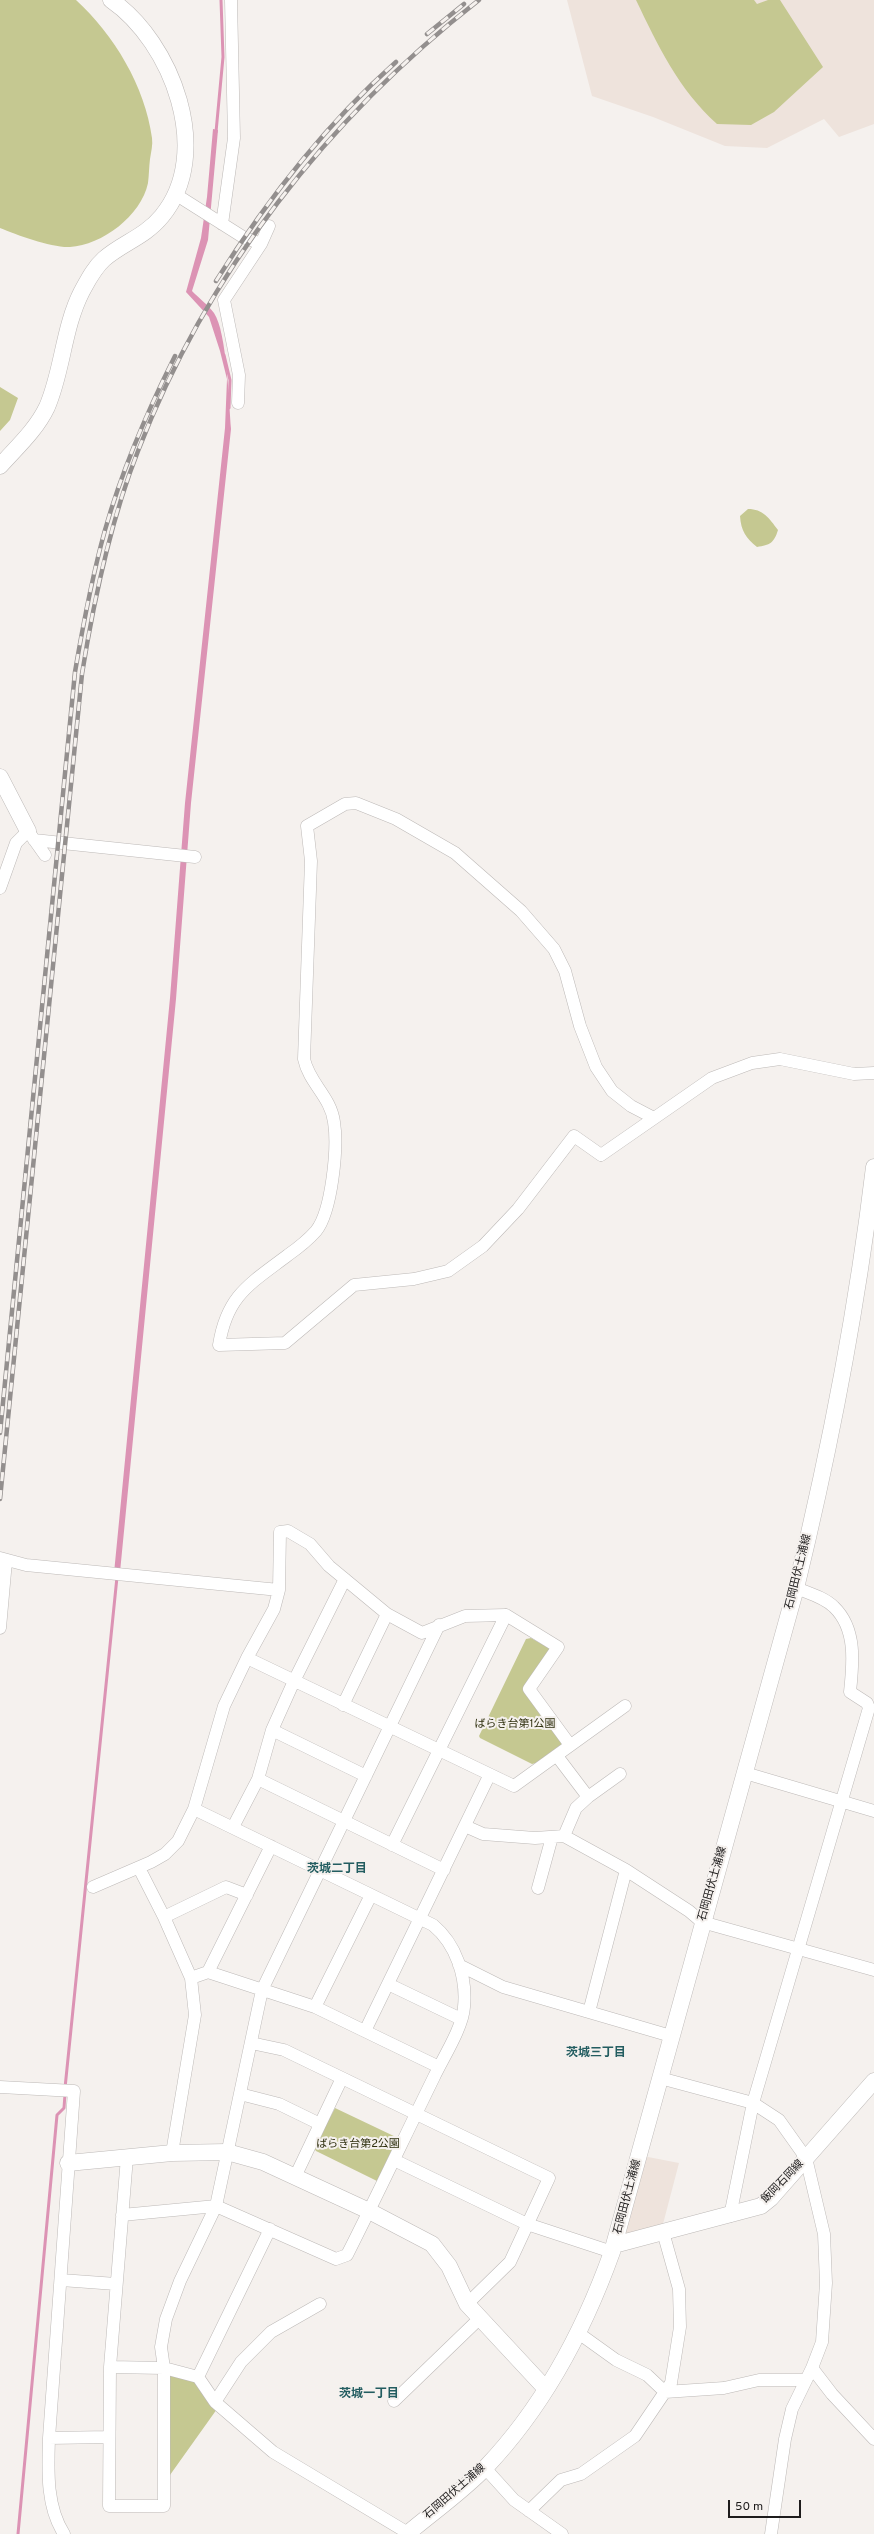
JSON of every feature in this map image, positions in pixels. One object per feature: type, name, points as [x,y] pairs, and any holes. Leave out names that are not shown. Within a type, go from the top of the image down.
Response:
[{"type":"main road","points":[[0,466],[35,427],[47,406],[61,357],[69,318],[91,274],[105,258],[148,230],[161,217],[175,194],[184,158],[186,135],[178,96],[168,67],[151,39],[111,0]]},
{"type":"main road","points":[[0,777],[31,835]]},
{"type":"main road","name":"石岡田伏土浦線","points":[[407,2534],[485,2468],[529,2414],[546,2389],[577,2332],[599,2288],[613,2248],[702,1922],[796,1588],[818,1496],[844,1370],[866,1238],[874,1167]]},
{"type":"main road","name":"飯岡石岡線","points":[[613,2248],[663,2232],[730,2216],[761,2206],[771,2198],[874,2081]]},
{"type":"main road","points":[[68,2163],[172,2153],[227,2152],[264,2162],[369,2211],[432,2244],[449,2266],[467,2304],[479,2319],[546,2389]]},
{"type":"street","points":[[220,223],[234,138],[231,0]]},
{"type":"street","points":[[175,194],[243,237],[261,244]]},
{"type":"street","points":[[238,403],[239,375],[224,300],[261,244],[269,226]]},
{"type":"street","points":[[654,1118],[631,1106],[612,1091],[596,1067],[580,1026],[565,971],[554,950],[521,911],[455,853],[396,819],[356,803],[345,804],[307,826],[310,861],[304,1060],[307,1073],[327,1100],[334,1121],[335,1163],[326,1206],[316,1230],[246,1287],[230,1308],[223,1323],[219,1346],[285,1343],[354,1284],[414,1279],[448,1272],[483,1246],[518,1209],[574,1136],[601,1155],[712,1078],[752,1062],[780,1059],[854,1074],[874,1072]]},
{"type":"street","points":[[31,835],[45,855]]},
{"type":"street","points":[[0,888],[16,843],[31,835],[193,857]]},
{"type":"street","points":[[93,1887],[139,1868],[165,1854],[178,1841],[194,1809],[224,1706],[247,1658],[274,1609],[279,1590],[280,1532],[288,1531],[310,1544],[345,1578],[386,1614],[422,1632],[465,1616],[506,1615],[558,1647],[529,1689],[570,1745]]},
{"type":"street","points":[[0,1628],[3,1559],[26,1565],[279,1590]]},
{"type":"street","points":[[232,1827],[258,1779],[272,1730],[294,1681],[345,1578]]},
{"type":"street","points":[[730,2216],[752,2103],[843,1802],[869,1708],[867,1703],[850,1692],[854,1659],[846,1625],[834,1607],[819,1598],[796,1588]]},
{"type":"street","points":[[343,1705],[386,1614]]},
{"type":"street","points":[[392,1845],[506,1615]]},
{"type":"street","points":[[127,2157],[110,2367],[109,2506],[164,2506],[164,2368],[161,2347],[166,2319],[180,2281],[216,2206],[262,1990],[439,1626]]},
{"type":"street","points":[[247,1658],[489,1776],[514,1786],[625,1706]]},
{"type":"street","points":[[272,1730],[366,1776]]},
{"type":"street","points":[[557,1756],[588,1797]]},
{"type":"street","points":[[745,1773],[874,1811]]},
{"type":"street","points":[[538,1888],[558,1836],[576,1808],[588,1797],[620,1774]]},
{"type":"street","points":[[365,2031],[489,1776]]},
{"type":"street","points":[[258,1779],[444,1870]]},
{"type":"street","points":[[122,2215],[216,2206],[336,2259],[347,2255],[461,2019],[464,1998],[459,1965],[449,1941],[433,1925],[194,1809]]},
{"type":"street","points":[[466,1826],[483,1834],[535,1838],[558,1836],[626,1870],[689,1911],[702,1922],[874,1970]]},
{"type":"street","points":[[208,1972],[271,1846]]},
{"type":"street","points":[[139,1868],[164,1917],[191,1978],[195,2015],[172,2153]]},
{"type":"street","points":[[589,2012],[626,1870]]},
{"type":"street","points":[[164,1917],[226,1887],[247,1895]]},
{"type":"street","points":[[315,2007],[371,1895]]},
{"type":"street","points":[[459,1965],[503,1987],[671,2036]]},
{"type":"street","points":[[191,1978],[208,1972],[315,2007],[439,2066]]},
{"type":"street","points":[[388,1984],[461,2019]]},
{"type":"street","points":[[251,2043],[284,2050],[549,2178],[510,2262],[467,2304]]},
{"type":"street","points":[[295,2177],[342,2078]]},
{"type":"street","points":[[660,2078],[752,2103],[779,2120],[806,2158],[824,2234],[826,2283],[822,2342],[812,2368],[792,2409],[785,2439],[771,2534]]},
{"type":"street","points":[[0,2087],[74,2091],[49,2438],[48,2479],[52,2502],[64,2534]]},
{"type":"street","points":[[240,2094],[279,2104],[320,2124]]},
{"type":"street","points":[[394,2160],[527,2224],[613,2248]]},
{"type":"street","points":[[198,2376],[270,2229]]},
{"type":"street","points":[[529,2511],[561,2480],[581,2474],[635,2436],[671,2383],[680,2327],[679,2289],[663,2232]]},
{"type":"street","points":[[61,2280],[116,2284]]},
{"type":"street","points":[[215,2402],[241,2362],[271,2332],[320,2304]]},
{"type":"street","points":[[394,2401],[479,2319]]},
{"type":"street","points":[[577,2332],[616,2360],[647,2375],[665,2392],[724,2388],[759,2380],[806,2380]]},
{"type":"street","points":[[110,2367],[164,2368],[198,2376],[215,2402],[273,2452],[407,2534]]},
{"type":"street","points":[[812,2368],[832,2394],[874,2439]]},
{"type":"street","points":[[49,2438],[109,2437]]},
{"type":"street","points":[[485,2468],[514,2500],[562,2534]]},
{"type":"shaded area","points":[[567,0],[874,0],[874,124],[839,137],[824,119],[767,148],[725,146],[653,117],[592,96]]},
{"type":"shaded area","points":[[213,129],[218,130],[208,240],[192,291],[214,313],[222,336],[227,369],[231,429],[191,803],[176,999],[120,1572],[114,1573],[170,998],[185,803],[225,428],[227,379],[220,351],[209,317],[186,292],[201,238],[207,197]]},
{"type":"shaded area","points":[[643,2156],[679,2163],[663,2224],[630,2237],[624,2234]]},
{"type":"green space","points":[[0,0],[76,0],[103,29],[115,45],[126,63],[143,99],[152,141],[148,183],[144,195],[129,217],[107,235],[95,241],[82,245],[63,247],[35,240],[0,228]]},
{"type":"green space","points":[[636,0],[754,0],[757,4],[768,0],[780,0],[823,67],[774,112],[751,125],[717,124],[691,97],[680,82],[661,50]]},
{"type":"green space","points":[[0,387],[18,398],[10,420],[0,431]]},
{"type":"green space","points":[[748,509],[762,512],[769,518],[778,530],[771,543],[757,547],[747,537],[743,530],[740,516]]},
{"type":"green space","name":"ばらき台第1公園","points":[[531,1638],[549,1648],[549,1652],[524,1690],[562,1741],[561,1745],[536,1763],[532,1764],[480,1738],[479,1736],[526,1639]]},
{"type":"green space","name":"ばらき台第2公園","points":[[335,2108],[398,2138],[377,2181],[316,2151],[314,2148]]},
{"type":"green space","points":[[172,2375],[195,2380],[217,2409],[170,2475],[168,2378]]},
{"type":"waterway","points":[[216,132],[223,57],[221,0]]},
{"type":"waterway","points":[[224,355],[230,380],[229,408]]},
{"type":"waterway","points":[[65,2088],[117,1577]]},
{"type":"waterway","points":[[18,2534],[57,2115],[64,2108],[65,2094]]},
{"type":"railway","points":[[0,1499],[82,674],[104,561],[119,505],[138,451],[166,385],[199,322],[236,261],[278,203],[323,147],[372,95],[424,46],[479,0]]},
{"type":"railway","points":[[427,34],[464,4]]},
{"type":"railway","points":[[216,281],[255,222],[298,165],[345,112],[396,62]]},
{"type":"railway","points":[[0,1433],[75,672],[100,548],[119,485],[155,398],[175,356]]},
{"type":"district","name":"茨城二丁目","points":[[337,1870]]},
{"type":"district","name":"茨城三丁目","points":[[596,2054]]},
{"type":"district","name":"茨城一丁目","points":[[369,2395]]}]
